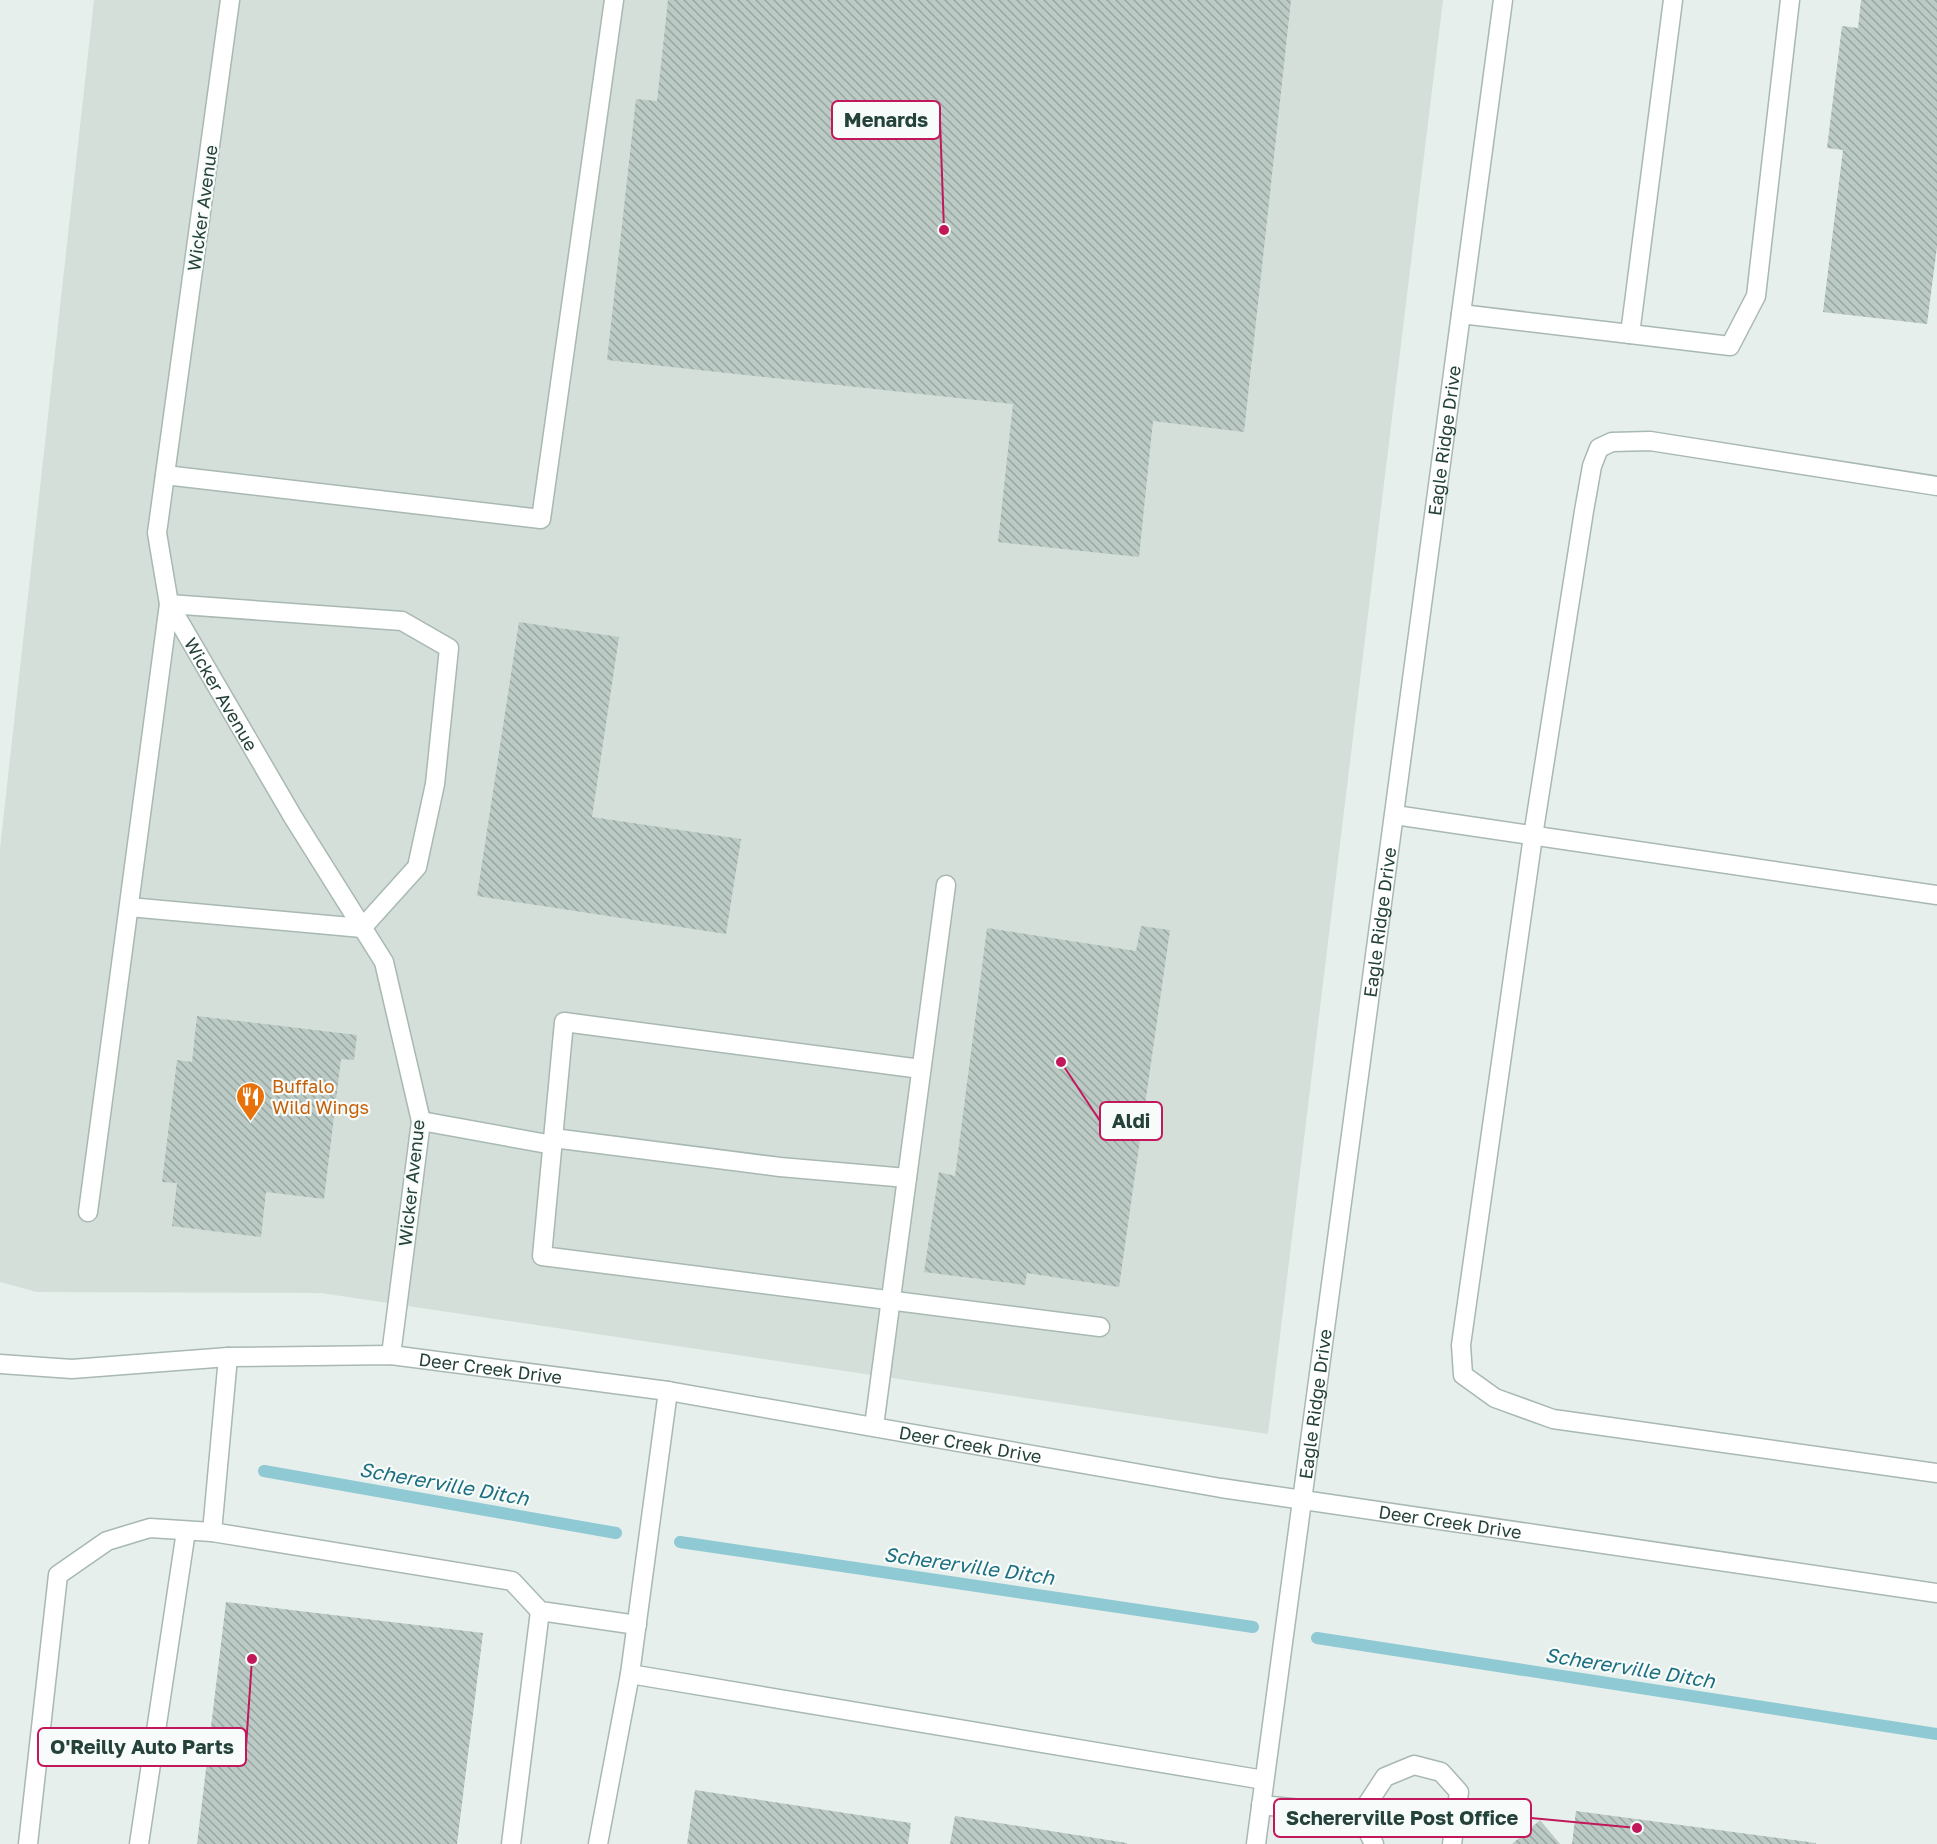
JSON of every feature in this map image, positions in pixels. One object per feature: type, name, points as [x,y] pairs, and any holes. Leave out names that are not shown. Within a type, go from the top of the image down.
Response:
[{"type":"street","name":"Wicker Avenue","points":[[230,0],[157,533],[168,604],[293,817],[384,962],[421,1121],[391,1355]]},
{"type":"street","points":[[165,475],[541,519],[614,0]]},
{"type":"street","name":"Eagle Ridge Drive","points":[[1256,1844],[1503,0]]},
{"type":"street","points":[[1630,334],[1673,0]]},
{"type":"street","points":[[1461,314],[1730,346],[1756,296],[1790,0]]},
{"type":"street","points":[[1937,486],[1650,441],[1612,442],[1599,448],[1592,466],[1584,511],[1533,836],[1461,1345],[1463,1375],[1495,1398],[1553,1419],[1937,1473]]},
{"type":"street","points":[[88,1212],[168,604],[402,621],[449,648],[435,783],[417,867],[362,928],[129,907]]},
{"type":"street","points":[[1395,815],[1937,895]]},
{"type":"street","points":[[874,1426],[946,885]]},
{"type":"street","points":[[921,1069],[564,1022],[542,1256],[1100,1327]]},
{"type":"street","points":[[421,1121],[553,1142],[780,1167],[907,1178]]},
{"type":"street","name":"Deer Creek Drive","points":[[0,1364],[72,1369],[228,1357],[391,1355],[668,1391],[1221,1488],[1937,1593]]},
{"type":"street","points":[[212,1532],[228,1357]]},
{"type":"street","points":[[598,1844],[630,1674],[668,1391]]},
{"type":"street","points":[[28,1844],[58,1575],[107,1541],[150,1528],[212,1532],[512,1581],[540,1611],[637,1624]]},
{"type":"street","points":[[139,1844],[186,1531]]},
{"type":"street","points":[[512,1844],[540,1611]]},
{"type":"street","points":[[630,1674],[1264,1780]]},
{"type":"street","points":[[1360,1815],[1385,1777],[1414,1765],[1441,1772],[1459,1792],[1452,1844]]},
{"type":"street","points":[[1261,1805],[1360,1815]]},
{"type":"street","points":[[1360,1815],[1374,1844]]},
{"type":"shaded area","points":[[94,0],[1443,0],[1268,1434],[321,1293],[37,1292],[0,1282],[0,849]]},
{"type":"building","points":[[668,0],[1291,0],[1244,432],[1153,421],[1139,557],[998,542],[1013,404],[607,360],[636,99],[657,101]]},
{"type":"building","points":[[1861,0],[1937,0],[1937,247],[1927,324],[1823,312],[1843,150],[1827,148],[1842,26],[1858,28]]},
{"type":"building","points":[[519,622],[619,637],[592,817],[741,839],[726,934],[477,896]]},
{"type":"building","points":[[1141,926],[1170,930],[1119,1287],[1027,1273],[1025,1285],[924,1272],[939,1172],[955,1176],[987,928],[1136,951]]},
{"type":"building","name":"Buffalo Wild Wings","points":[[197,1016],[357,1035],[354,1060],[341,1059],[324,1199],[266,1192],[261,1237],[172,1226],[177,1183],[162,1182],[177,1060],[192,1062]]},
{"type":"building","points":[[226,1602],[483,1633],[457,1844],[197,1844]]},
{"type":"building","points":[[695,1790],[911,1823],[908,1844],[687,1844]]},
{"type":"building","points":[[1576,1811],[1816,1843],[1816,1844],[1572,1844]]},
{"type":"building","points":[[955,1816],[1127,1843],[1127,1844],[950,1844]]},
{"type":"building","points":[[1540,1820],[1560,1844],[1512,1844]]},
{"type":"waterway","name":"Schererville Ditch","points":[[264,1471],[616,1533]]},
{"type":"waterway","name":"Schererville Ditch","points":[[680,1542],[1253,1627]]},
{"type":"waterway","name":"Schererville Ditch","points":[[1317,1638],[1937,1734]]},
{"type":"place","name":"Menards","points":[[944,230]]},
{"type":"place","name":"Aldi","points":[[1061,1062]]},
{"type":"place","name":"Buffalo Wild Wings","points":[[251,1122]]},
{"type":"place","name":"O'Reilly Auto Parts","points":[[252,1659]]},
{"type":"place","name":"Schererville Post Office","points":[[1637,1828]]}]
